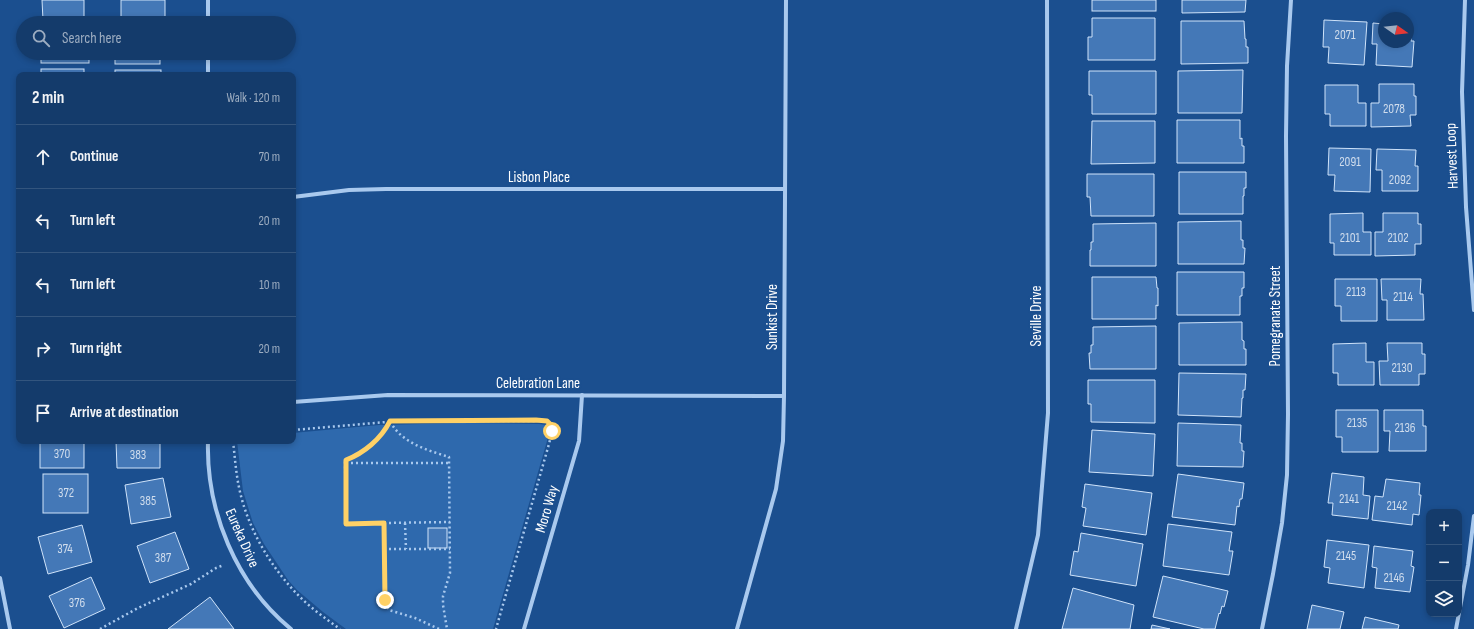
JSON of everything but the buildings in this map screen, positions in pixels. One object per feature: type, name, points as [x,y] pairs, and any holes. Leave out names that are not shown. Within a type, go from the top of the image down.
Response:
[{"type":"street","points":[[208,0],[208,16]]},
{"type":"street","name":"Sunkist Drive","points":[[737,629],[776,489],[783,440],[786,0]]},
{"type":"street","name":"Seville Drive","points":[[1016,629],[1038,535],[1048,413],[1047,0]]},
{"type":"street","name":"Pomegranate Street","points":[[1262,629],[1282,523],[1287,475],[1286,157],[1287,66],[1290,0]]},
{"type":"street","name":"Harvest Loop","points":[[1465,0],[1462,92],[1466,207],[1474,310]]},
{"type":"street","points":[[208,60],[208,72]]},
{"type":"street","name":"Lisbon Place","points":[[296,197],[349,190],[386,189],[785,189]]},
{"type":"street","name":"Celebration Lane","points":[[296,402],[388,395],[784,396]]},
{"type":"street","name":"Moro Way","points":[[524,629],[580,441],[582,395]]},
{"type":"street","name":"Eureka Drive","points":[[208,444],[208,462],[212,496],[223,532],[236,560],[253,588],[267,606],[291,629]]},
{"type":"street","points":[[1456,629],[1468,565],[1474,516]]},
{"type":"street","points":[[0,578],[10,629]]},
{"type":"path","points":[[390,421],[394,430],[405,438],[415,444],[449,457],[450,573],[443,596],[447,629]]},
{"type":"path","points":[[390,421],[379,438],[355,456],[346,460],[346,524],[450,522]]},
{"type":"path","points":[[296,430],[390,421],[547,421],[551,425],[552,431],[549,444],[496,629]]},
{"type":"path","points":[[233,444],[235,467],[240,493],[251,525],[260,544],[274,567],[301,598],[340,629]]},
{"type":"path","points":[[346,463],[449,463]]},
{"type":"path","points":[[384,523],[386,605],[389,610],[415,618],[439,629]]},
{"type":"path","points":[[405,523],[406,549]]},
{"type":"path","points":[[384,549],[450,549]]},
{"type":"path","points":[[100,629],[138,608],[191,584],[216,568],[236,560]]},
{"type":"shaded area","points":[[463,423],[546,425],[549,431],[547,441],[493,629],[346,629],[297,590],[288,580],[264,544],[253,523],[243,491],[237,444],[296,444],[296,433],[379,425]]},
{"type":"route","points":[[385,600],[384,523],[346,524],[346,460],[355,456],[379,438],[390,421],[536,420],[547,421],[551,425],[552,431]]}]
